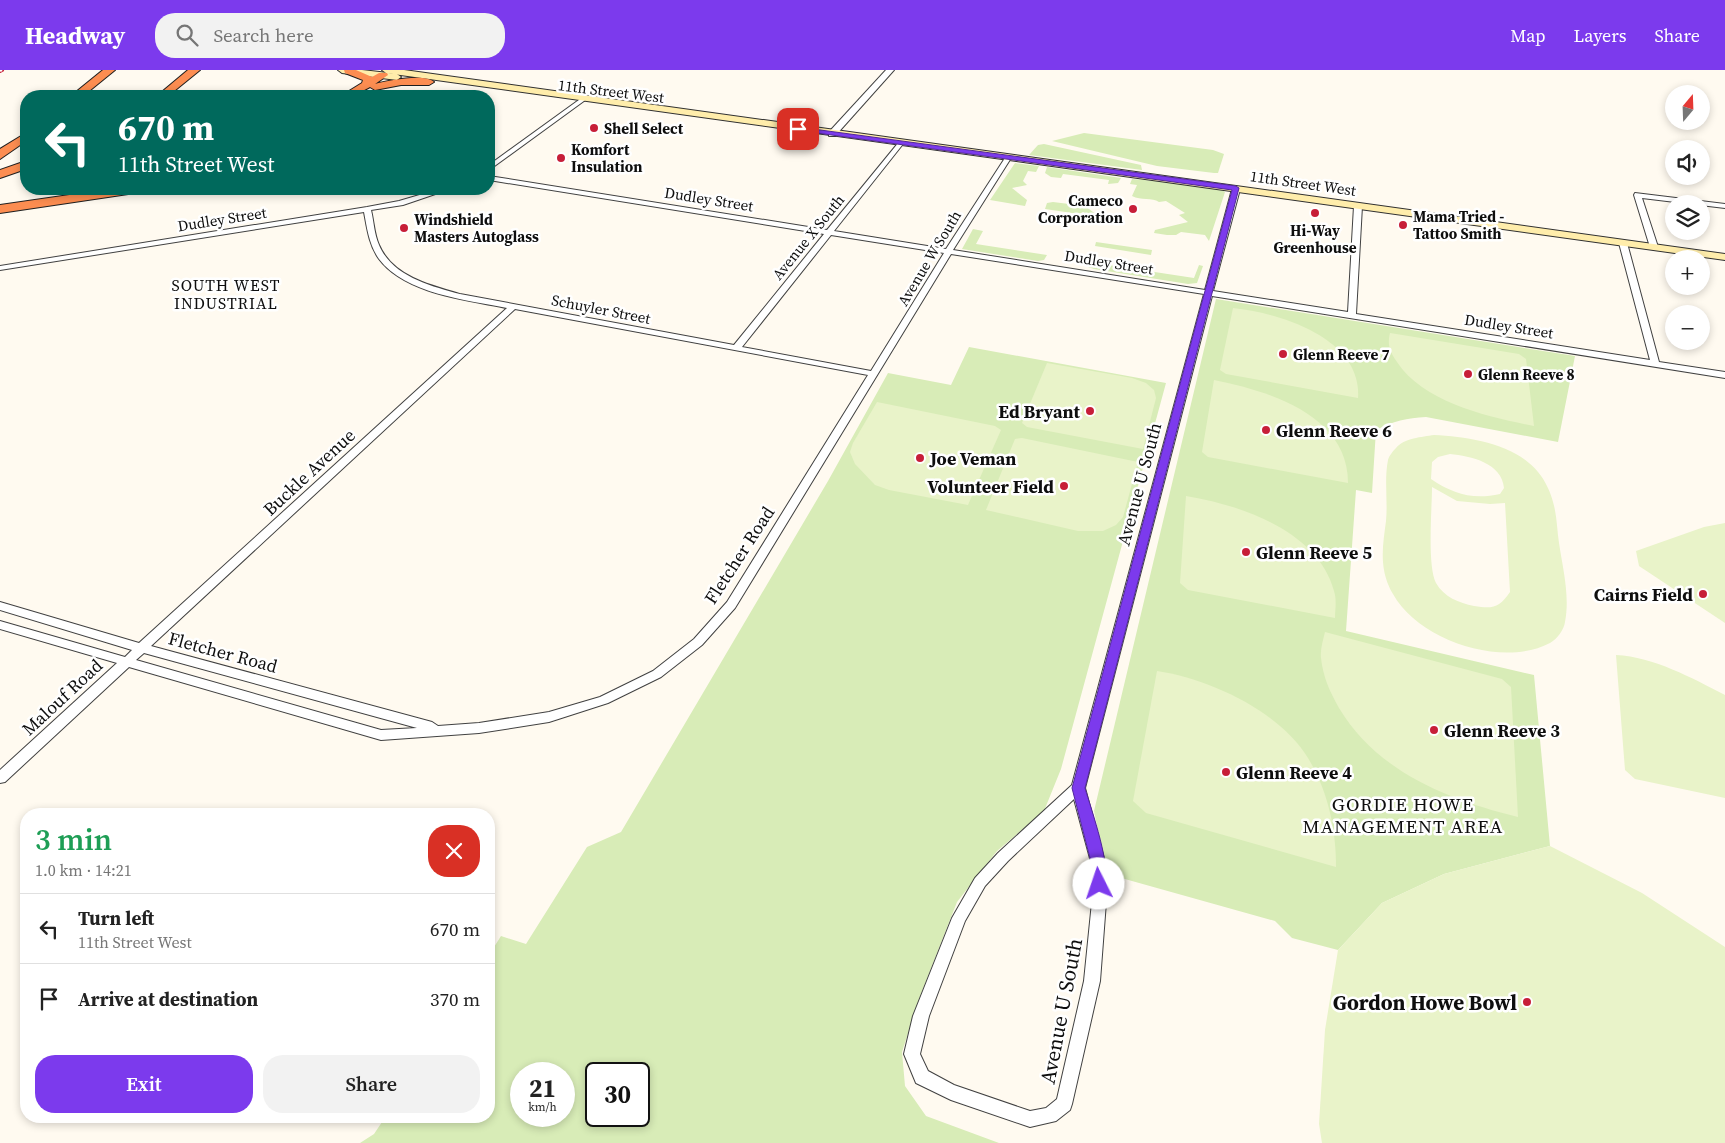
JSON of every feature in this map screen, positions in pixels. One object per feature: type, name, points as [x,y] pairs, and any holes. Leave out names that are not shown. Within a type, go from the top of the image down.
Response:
[{"type":"highway","points":[[84,90],[110,70]]},
{"type":"highway","points":[[170,90],[195,70]]},
{"type":"highway","points":[[183,90],[207,70]]},
{"type":"highway","points":[[346,70],[367,77],[370,86]]},
{"type":"highway","points":[[366,90],[388,73]]},
{"type":"highway","points":[[360,90],[370,86],[402,82],[429,82]]},
{"type":"highway","points":[[0,155],[20,140]]},
{"type":"highway","points":[[0,174],[20,167]]},
{"type":"highway","points":[[0,183],[20,176]]},
{"type":"highway","points":[[0,210],[97,195]]},
{"type":"main road","name":"11th Street West","points":[[346,70],[388,73],[697,117],[728,119],[1725,257]]},
{"type":"main road","name":"11th Street West","points":[[388,73],[429,82],[582,100]]},
{"type":"street","points":[[832,134],[890,70]]},
{"type":"street","points":[[495,164],[582,100]]},
{"type":"street","name":"Avenue X South","points":[[736,348],[901,143]]},
{"type":"street","name":"Avenue W South","points":[[874,374],[949,250],[1008,158]]},
{"type":"street","name":"Dudley Street","points":[[495,179],[1352,314],[1725,375]]},
{"type":"street","name":"Avenue U South","points":[[1078,788],[1002,857],[980,882],[956,927],[922,1016],[912,1054],[922,1077],[951,1092],[1030,1119],[1050,1115],[1064,1104],[1092,981],[1099,902],[1099,866],[1078,788],[1236,188]]},
{"type":"street","name":"Dudley Street","points":[[2,268],[367,209],[427,195]]},
{"type":"street","points":[[1654,247],[1638,195],[1725,206]]},
{"type":"street","points":[[1352,314],[1358,206]]},
{"type":"street","name":"Schuyler Street","points":[[367,209],[376,247],[391,268],[424,286],[459,296],[874,374]]},
{"type":"street","points":[[1623,243],[1655,364]]},
{"type":"street","points":[[0,278],[2,268]]},
{"type":"street","name":"Buckle Avenue","points":[[126,662],[514,306]]},
{"type":"street","name":"Fletcher Road","points":[[0,625],[381,735],[438,729],[479,728],[549,717],[604,700],[658,674],[698,642],[732,605],[874,374]]},
{"type":"street","name":"Fletcher Road","points":[[0,606],[141,648],[438,729]]},
{"type":"street","name":"Malouf Road","points":[[0,778],[126,662]]},
{"type":"green space","points":[[1084,133],[1213,150],[1224,154],[1218,173],[1214,173],[1157,166],[1052,141]]},
{"type":"green space","points":[[1044,144],[1141,165],[1142,170],[1029,155],[1038,145]]},
{"type":"green space","points":[[1015,163],[1039,166],[1036,172],[1028,171],[1023,181],[1027,185],[1012,188],[1027,200],[1025,206],[990,200]]},
{"type":"green space","points":[[1047,167],[1121,178],[1118,183],[1108,184],[1109,180],[1063,174],[1061,178],[1051,177],[1045,173]]},
{"type":"green space","points":[[1132,179],[1217,186],[1225,192],[1209,241],[1205,235],[1181,232],[1176,235],[1154,233],[1155,230],[1188,222],[1179,215],[1185,213],[1166,201],[1159,202],[1132,196],[1137,185],[1130,184]]},
{"type":"green space","points":[[1047,203],[1085,206],[1097,215],[1095,221],[1083,212],[1079,214],[1045,209]]},
{"type":"green space","points":[[973,229],[983,231],[976,244],[1047,255],[1044,260],[1038,261],[962,249]]},
{"type":"green space","points":[[1096,242],[1152,250],[1151,255],[1095,246]]},
{"type":"green space","points":[[1089,262],[1194,278],[1199,265],[1203,266],[1197,283],[1188,284],[1094,269],[1088,267]]},
{"type":"green space","points":[[1216,299],[1575,356],[1558,442],[1426,417],[1400,420],[1376,430],[1372,493],[1356,490],[1346,631],[1534,675],[1550,846],[1444,874],[1382,903],[1338,950],[1292,938],[1275,921],[1107,874],[1094,811]]},
{"type":"green space","name":"Glenn Reeve 7","points":[[1233,308],[1273,316],[1294,323],[1315,332],[1333,344],[1347,359],[1356,377],[1358,398],[1226,374],[1220,370]]},
{"type":"green space","name":"Glenn Reeve 8","points":[[1390,333],[1519,354],[1526,359],[1534,426],[1478,413],[1440,398],[1423,388],[1409,376],[1391,352],[1389,345]]},
{"type":"green space","points":[[969,347],[1166,383],[1061,769],[1044,811],[997,851],[957,902],[919,999],[902,1052],[905,1086],[926,1116],[999,1143],[360,1143],[374,1134],[381,1123],[495,1123],[495,946],[501,936],[526,944],[587,847],[621,832],[828,481],[888,373],[951,385]]},
{"type":"green space","name":"Ed Bryant","points":[[1047,363],[1132,378],[1146,383],[1154,390],[1156,398],[1143,449],[1027,427],[1022,423]]},
{"type":"green space","name":"Glenn Reeve 6","points":[[1214,380],[1281,399],[1302,410],[1320,423],[1335,440],[1344,460],[1348,483],[1208,457],[1202,452]]},
{"type":"green space","name":"Joe Veman","points":[[877,402],[995,426],[1001,430],[968,505],[889,490],[875,485],[855,464],[850,452],[853,443]]},
{"type":"green space","points":[[1434,435],[1476,440],[1504,448],[1528,462],[1545,483],[1551,495],[1555,512],[1567,603],[1563,628],[1558,637],[1550,643],[1531,650],[1509,652],[1487,651],[1464,646],[1442,637],[1422,625],[1405,611],[1392,592],[1385,576],[1383,557],[1388,460],[1390,455],[1404,442],[1414,438]],"holes":[[[1450,454],[1476,459],[1492,467],[1502,479],[1504,488],[1500,494],[1472,496],[1447,489],[1431,479],[1432,462],[1438,457]],[[1432,487],[1457,501],[1490,504],[1505,503],[1510,592],[1499,604],[1486,607],[1463,603],[1452,599],[1436,583],[1433,575],[1431,551]]]},
{"type":"green space","name":"Volunteer Field","points":[[1022,438],[1138,462],[1123,517],[1116,525],[1103,531],[1078,531],[986,510],[1015,439]]},
{"type":"green space","name":"Glenn Reeve 5","points":[[1186,496],[1230,506],[1253,514],[1275,524],[1295,537],[1312,552],[1325,570],[1335,594],[1335,618],[1188,590],[1180,583]]},
{"type":"green space","name":"Cairns Field","points":[[1725,523],[1725,623],[1639,566],[1636,551],[1704,527]]},
{"type":"green space","name":"Glenn Reeve 3","points":[[1325,632],[1502,679],[1511,687],[1518,817],[1466,802],[1441,792],[1394,766],[1373,750],[1339,708],[1327,684],[1321,655]]},
{"type":"green space","points":[[1616,655],[1658,664],[1686,675],[1725,695],[1725,798],[1635,779],[1625,770]]},
{"type":"green space","name":"Glenn Reeve 4","points":[[1157,671],[1199,681],[1242,700],[1280,726],[1295,741],[1308,758],[1326,797],[1336,853],[1336,867],[1146,813],[1133,801]]},
{"type":"green space","name":"Gordon Howe Bowl","points":[[1550,846],[1642,893],[1725,947],[1725,1143],[1322,1143],[1319,1124],[1325,1030],[1338,950],[1382,903],[1444,874]]},
{"type":"place","name":"Shell Select","points":[[594,128]]},
{"type":"place","name":"Komfort Insulation","points":[[561,158]]},
{"type":"place","name":"Cameco Corporation","points":[[1133,209]]},
{"type":"place","name":"Hi-Way Greenhouse","points":[[1315,213]]},
{"type":"place","name":"Mama Tried - Tattoo Smith","points":[[1403,225]]},
{"type":"place","name":"Windshield Masters Autoglass","points":[[404,228]]},
{"type":"place","name":"Glenn Reeve 7","points":[[1283,354]]},
{"type":"place","name":"Glenn Reeve 8","points":[[1468,374]]},
{"type":"place","name":"Ed Bryant","points":[[1090,411]]},
{"type":"place","name":"Glenn Reeve 6","points":[[1266,430]]},
{"type":"place","name":"Joe Veman","points":[[920,458]]},
{"type":"place","name":"Volunteer Field","points":[[1064,486]]},
{"type":"place","name":"Glenn Reeve 5","points":[[1246,552]]},
{"type":"place","name":"Cairns Field","points":[[1703,594]]},
{"type":"place","name":"Glenn Reeve 3","points":[[1434,730]]},
{"type":"place","name":"Glenn Reeve 4","points":[[1226,772]]},
{"type":"place","name":"Gordon Howe Bowl","points":[[1527,1002]]},
{"type":"district","name":"SOUTH WEST INDUSTRIAL","points":[[226,294]]},
{"type":"district","name":"GORDIE HOWE MANAGEMENT AREA","points":[[1403,815]]},
{"type":"route","points":[[798,129],[1236,188],[1078,788],[1099,866],[1099,884]]}]
